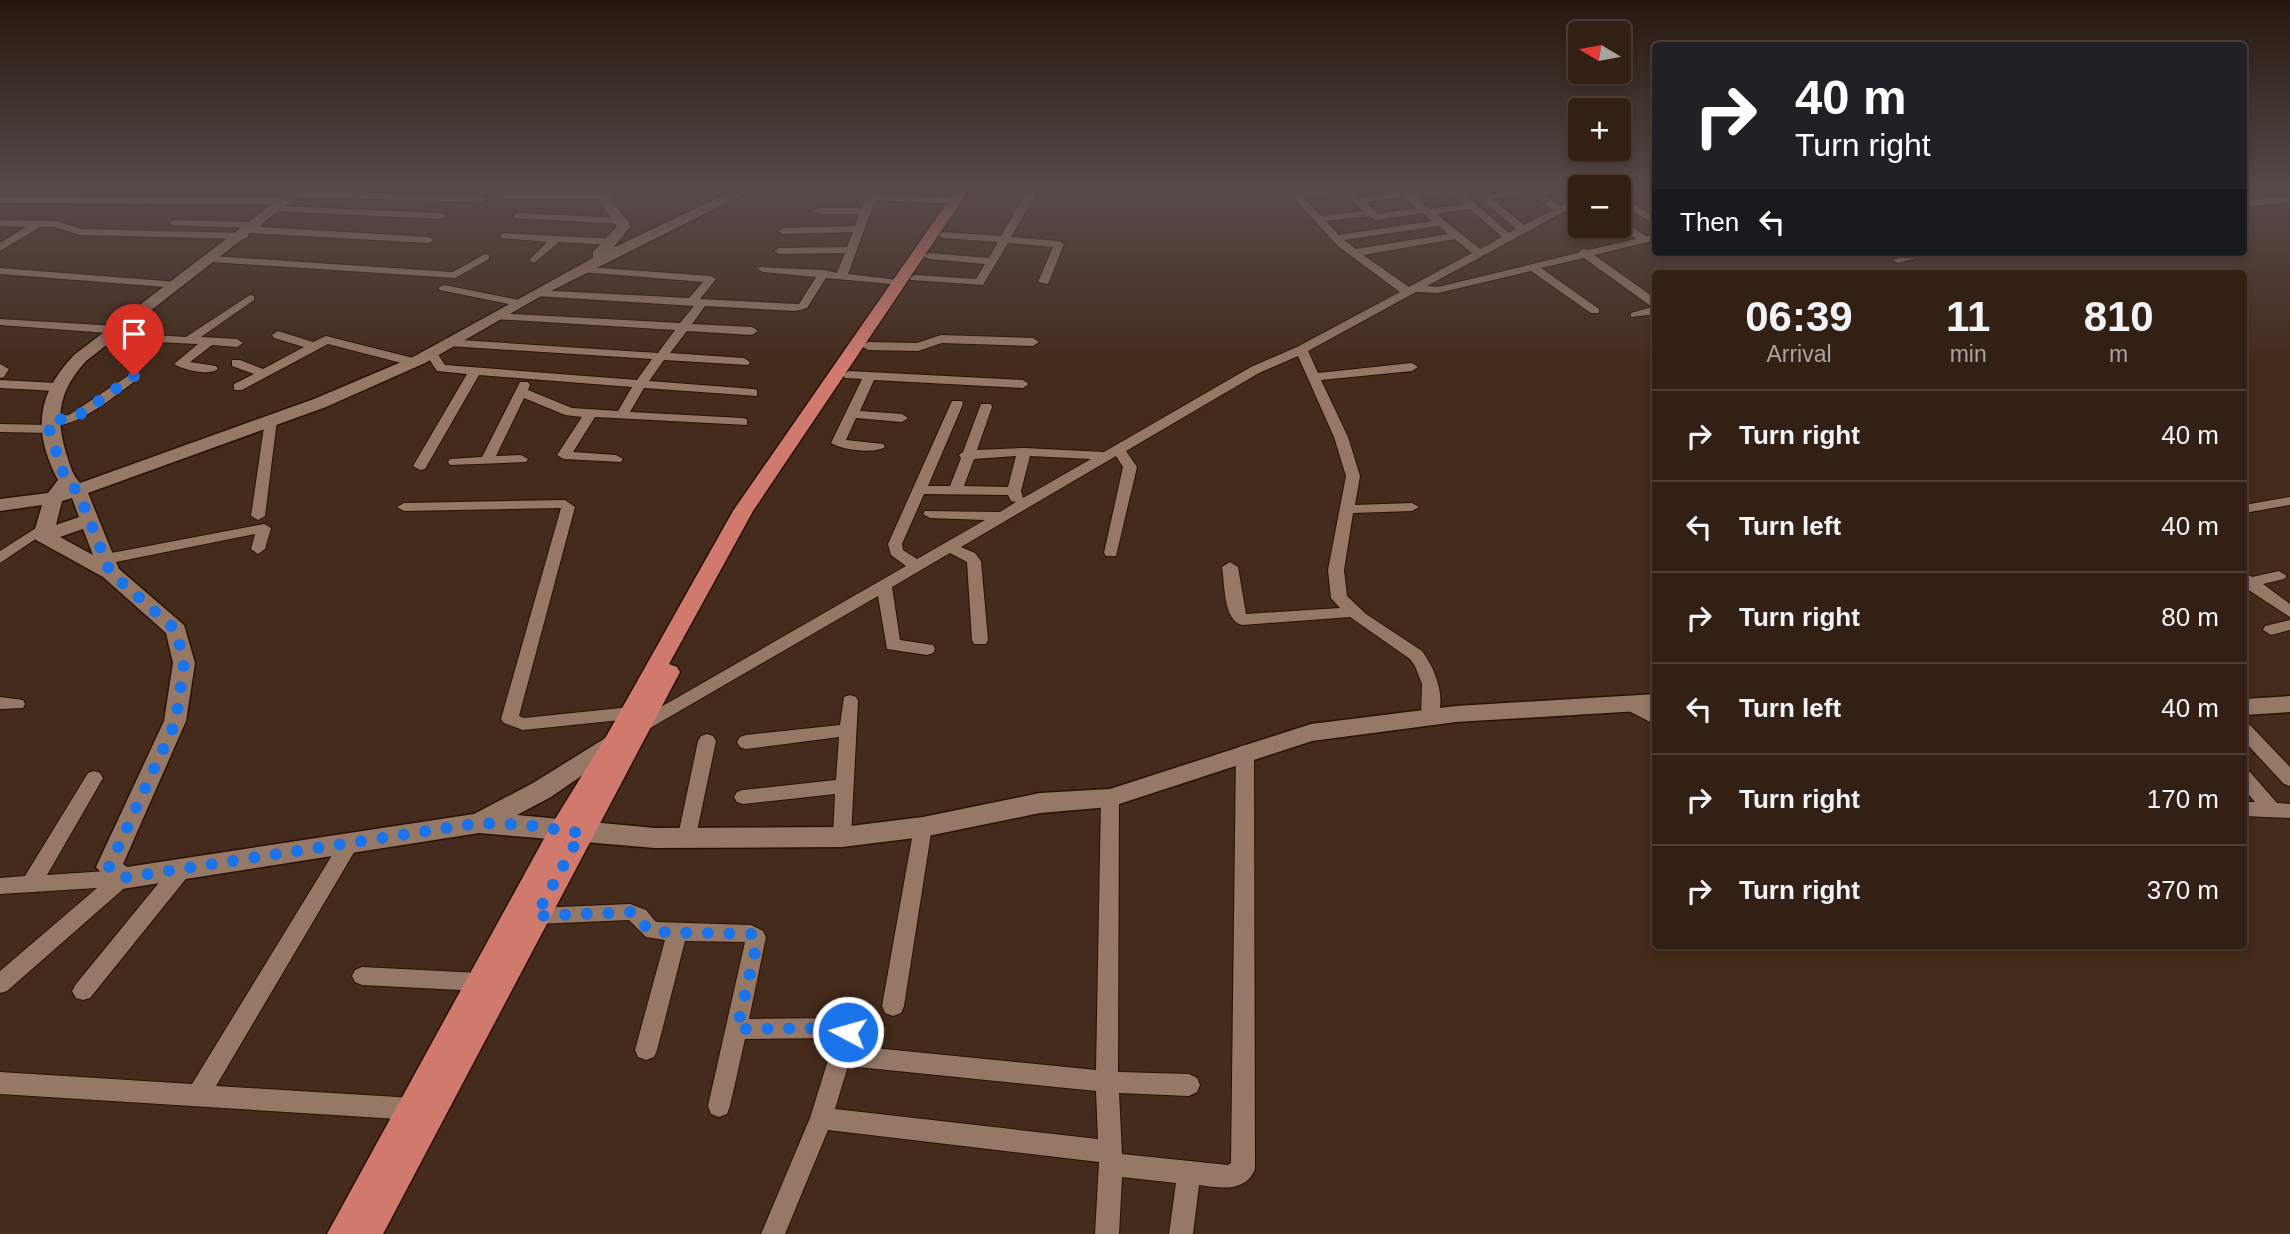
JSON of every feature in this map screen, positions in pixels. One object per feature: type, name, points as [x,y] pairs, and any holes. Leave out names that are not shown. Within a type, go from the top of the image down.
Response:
[{"type":"main road","points":[[365,1234],[536,916],[571,832],[615,741],[636,719],[743,511],[927,249]]},
{"type":"main road","points":[[343,1234],[414,1108],[480,982],[571,832],[746,528],[860,376],[868,346],[906,280],[934,249]]},
{"type":"street","points":[[108,565],[72,486],[49,425],[50,400],[59,379],[80,358],[226,249]]},
{"type":"street","points":[[534,260],[546,249]]},
{"type":"street","points":[[581,272],[605,249]]},
{"type":"street","points":[[0,505],[54,498],[72,486],[320,403],[431,353],[536,293],[625,249]]},
{"type":"street","points":[[763,269],[841,278],[979,283],[998,249]]},
{"type":"street","points":[[1044,282],[1057,249]]},
{"type":"street","points":[[1348,249],[1412,291],[1438,290],[1599,249]]},
{"type":"street","points":[[1353,253],[1380,249]]},
{"type":"street","points":[[1472,249],[1479,254]]},
{"type":"street","points":[[404,507],[565,504],[568,507],[510,719],[523,724],[636,719],[884,585],[1115,454],[1255,370],[1301,350],[1489,249]]},
{"type":"street","points":[[779,251],[853,250],[841,278]]},
{"type":"street","points":[[1583,252],[1652,305]]},
{"type":"street","points":[[929,256],[992,261]]},
{"type":"street","points":[[1898,260],[1916,256]]},
{"type":"street","points":[[212,259],[455,275],[485,257]]},
{"type":"street","points":[[1531,266],[1595,311]]},
{"type":"street","points":[[0,271],[178,285]]},
{"type":"street","points":[[0,284],[19,272]]},
{"type":"street","points":[[581,272],[711,279],[685,328],[640,384],[622,415]]},
{"type":"street","points":[[536,293],[800,308],[824,274]]},
{"type":"street","points":[[444,288],[519,303]]},
{"type":"street","points":[[189,340],[250,298]]},
{"type":"street","points":[[1635,315],[1652,309]]},
{"type":"street","points":[[495,316],[752,331]]},
{"type":"street","points":[[0,322],[237,343]]},
{"type":"street","points":[[278,335],[314,346]]},
{"type":"street","points":[[868,346],[918,347],[941,339],[1033,342]]},
{"type":"street","points":[[238,387],[314,346],[331,340],[413,362]]},
{"type":"street","points":[[210,341],[180,364],[212,369]]},
{"type":"street","points":[[449,342],[744,362]]},
{"type":"street","points":[[1301,350],[1341,438],[1351,469],[1353,484],[1336,584],[1339,598],[1352,612],[1416,655],[1424,665],[1432,687],[1430,717]]},
{"type":"street","points":[[431,353],[441,368],[753,393]]},
{"type":"street","points":[[236,363],[264,373]]},
{"type":"street","points":[[1312,377],[1412,367]]},
{"type":"street","points":[[0,368],[3,369],[0,374]]},
{"type":"street","points":[[420,466],[475,371]]},
{"type":"street","points":[[0,428],[49,425],[76,417],[134,376]]},
{"type":"street","points":[[487,460],[529,376]]},
{"type":"street","points":[[878,447],[838,443],[852,414],[860,376],[1023,384]]},
{"type":"street","points":[[0,384],[55,387]]},
{"type":"street","points":[[521,392],[562,410],[742,422]]},
{"type":"street","points":[[916,566],[895,548],[957,404]]},
{"type":"street","points":[[956,491],[966,456],[986,407]]},
{"type":"street","points":[[591,413],[564,455],[616,458]]},
{"type":"street","points":[[852,414],[902,418]]},
{"type":"street","points":[[258,516],[271,420]]},
{"type":"street","points":[[1018,507],[1014,491],[1024,452]]},
{"type":"street","points":[[966,456],[1024,452],[1115,454],[1130,467],[1111,553]]},
{"type":"street","points":[[455,462],[521,459]]},
{"type":"street","points":[[919,490],[1014,491]]},
{"type":"street","points":[[49,535],[54,498]]},
{"type":"street","points":[[2247,508],[2290,501]]},
{"type":"street","points":[[1349,509],[1412,507]]},
{"type":"street","points":[[930,514],[1003,516]]},
{"type":"street","points":[[0,558],[49,535],[90,526]]},
{"type":"street","points":[[108,565],[264,528],[258,550]]},
{"type":"street","points":[[49,535],[108,565],[176,630],[184,663],[176,721],[109,867],[122,878]]},
{"type":"street","points":[[949,547],[970,555],[974,561],[980,640]]},
{"type":"street","points":[[1230,567],[1238,616],[1242,620],[1352,612]]},
{"type":"street","points":[[2247,581],[2279,576]]},
{"type":"street","points":[[2247,582],[2290,612]]},
{"type":"street","points":[[884,585],[893,645],[926,649]]},
{"type":"street","points":[[2271,630],[2290,625]]},
{"type":"street","points":[[842,837],[850,701]]},
{"type":"street","points":[[0,886],[122,878],[479,823],[655,838],[842,837],[923,827],[1040,803],[1110,798],[1245,752],[1311,733],[1430,717],[1652,702]]},
{"type":"street","points":[[2247,708],[2290,704]]},
{"type":"street","points":[[1631,705],[1652,717]]},
{"type":"street","points":[[746,742],[848,730]]},
{"type":"street","points":[[2247,733],[2290,779]]},
{"type":"street","points":[[479,823],[542,790],[615,741]]},
{"type":"street","points":[[687,836],[706,741]]},
{"type":"street","points":[[821,1118],[1110,1158],[1189,1172],[1238,1176],[1244,1163],[1245,752]]},
{"type":"street","points":[[31,884],[94,778]]},
{"type":"street","points":[[2247,780],[2281,811]]},
{"type":"street","points":[[743,797],[845,786]]},
{"type":"street","points":[[1107,1234],[1110,1158],[1107,1082],[1110,798]]},
{"type":"street","points":[[2247,809],[2281,811]]},
{"type":"street","points":[[893,1006],[923,827]]},
{"type":"street","points":[[198,1095],[349,844]]},
{"type":"street","points":[[83,991],[182,869]]},
{"type":"street","points":[[0,984],[122,878]]},
{"type":"street","points":[[536,916],[630,912],[639,916],[648,930],[751,934],[756,937],[719,1105]]},
{"type":"street","points":[[646,1050],[677,932]]},
{"type":"street","points":[[362,976],[480,982]]},
{"type":"street","points":[[737,1029],[845,1028],[848,1032],[821,1118],[773,1234]]},
{"type":"street","points":[[842,1055],[1107,1082],[1189,1085]]},
{"type":"street","points":[[0,1083],[414,1108]]},
{"type":"street","points":[[1181,1234],[1189,1172]]},
{"type":"route","points":[[134,376],[76,417],[49,421],[49,429],[66,482],[78,491],[87,521],[108,561],[110,572],[176,630],[184,663],[176,721],[109,867],[122,878],[479,823],[527,825],[581,833],[536,916],[630,912],[636,913],[648,930],[653,932],[751,934],[756,937],[757,943],[737,1029],[845,1028],[848,1032]]}]
